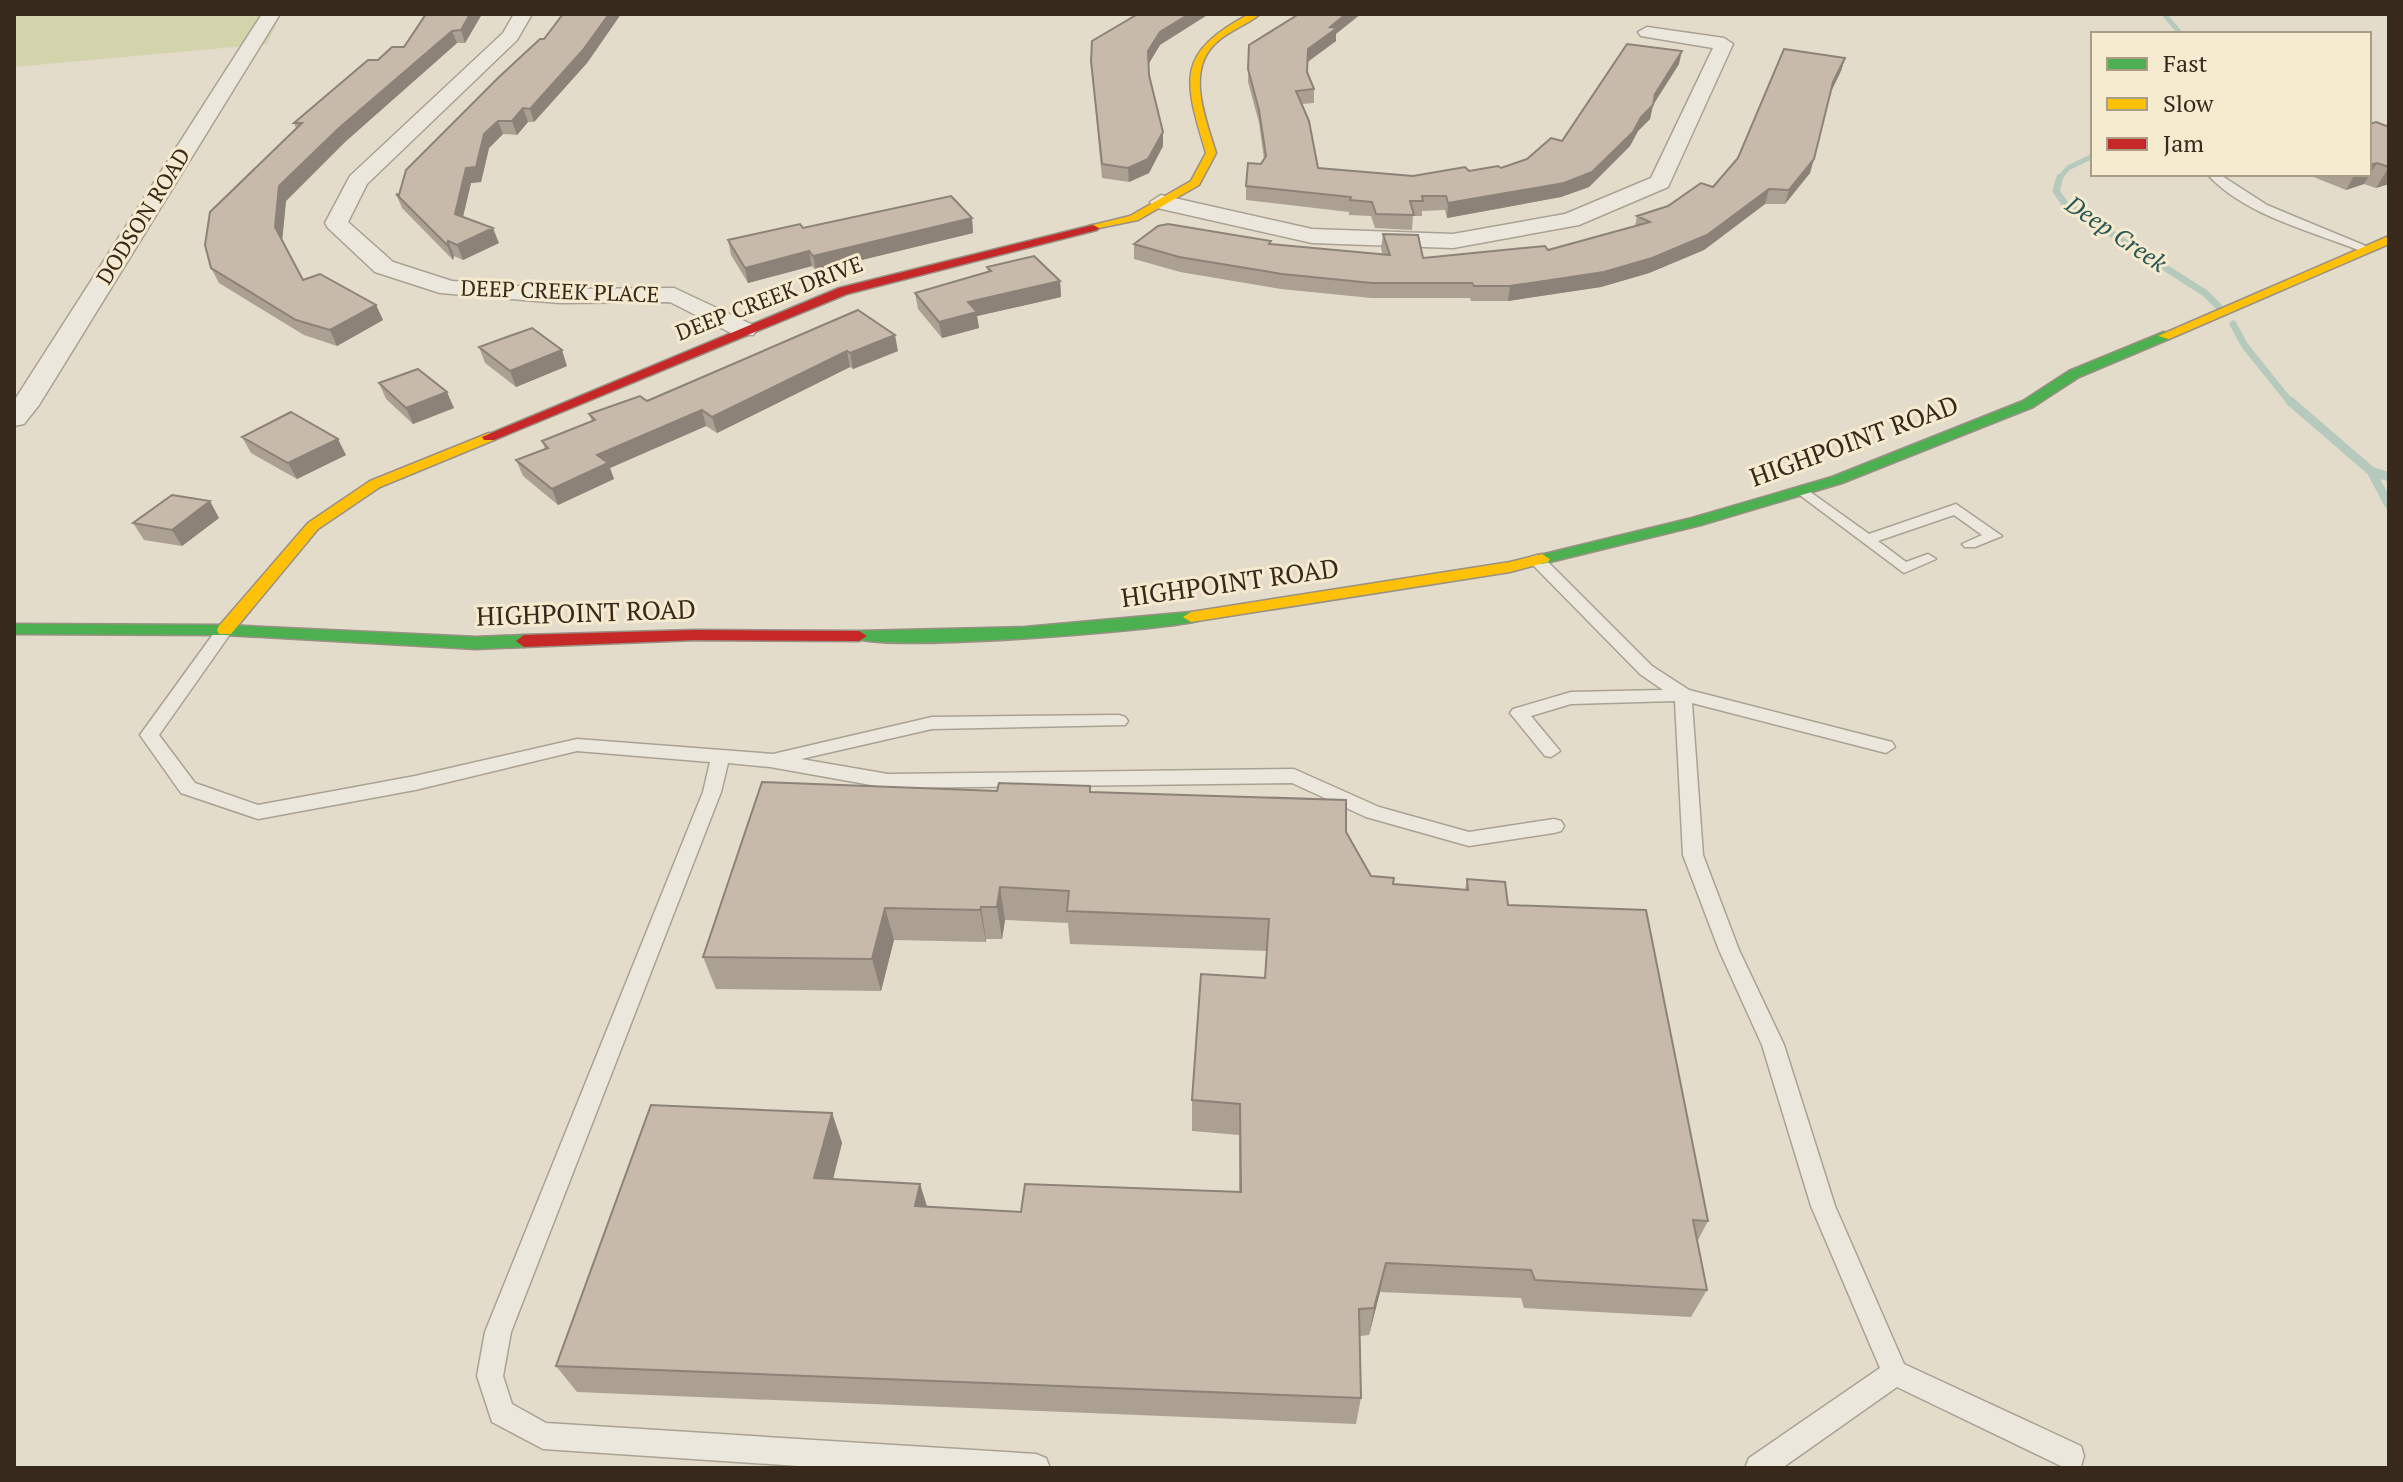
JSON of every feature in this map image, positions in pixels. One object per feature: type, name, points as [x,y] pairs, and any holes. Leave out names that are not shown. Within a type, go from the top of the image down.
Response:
[{"type":"street","name":"DODSON ROAD","points":[[14,418],[271,14]]},
{"type":"street","name":"DEEP CREEK PLACE","points":[[523,14],[511,36],[358,181],[336,223],[384,267],[449,288],[560,296],[674,295],[744,330]]},
{"type":"street","name":"DEEP CREEK DRIVE","points":[[225,630],[313,526],[375,484],[843,291],[1134,218],[1195,183],[1211,153],[1194,96],[1197,65],[1206,46],[1256,14]]},
{"type":"street","points":[[1161,202],[1312,236],[1453,241],[1571,220],[1660,182],[1724,44],[1647,32]]},
{"type":"street","name":"HIGHPOINT ROAD","points":[[14,629],[225,630],[476,643],[695,635],[946,637],[1143,624],[1537,560],[1696,522],[1837,480],[2028,404],[2074,374],[2389,240]]},
{"type":"lane","points":[[2214,176],[2243,197],[2367,249]]},
{"type":"lane","points":[[1802,490],[1904,568],[1928,559]]},
{"type":"lane","points":[[1866,540],[1956,509],[1994,536],[1970,544]]},
{"type":"lane","points":[[1537,560],[1646,670],[1683,695]]},
{"type":"lane","points":[[225,630],[149,735],[188,788],[258,812],[415,783],[577,745],[770,760],[888,781],[1294,776],[1373,812],[1469,839],[1554,826]]},
{"type":"lane","points":[[1683,695],[1693,855],[1729,950],[1773,1045],[1823,1206],[1895,1373],[2071,1456]]},
{"type":"lane","points":[[1551,751],[1519,713],[1571,698],[1683,695],[1886,747]]},
{"type":"lane","points":[[770,760],[932,723],[1119,721]]},
{"type":"lane","points":[[721,756],[712,792],[498,1332],[490,1376],[501,1413],[543,1436],[1036,1468]]},
{"type":"lane","points":[[1759,1468],[1895,1373]]},
{"type":"green space","points":[[14,14],[281,14],[267,44],[14,67]]},
{"type":"building","points":[[426,14],[470,14],[461,30],[452,31],[339,128],[279,186],[275,227],[303,280],[320,274],[376,305],[330,330],[296,320],[211,268],[205,245],[210,212],[302,123],[294,123],[368,60],[378,60],[392,47],[404,47]]},
{"type":"building","points":[[563,14],[609,14],[583,50],[530,109],[523,108],[512,121],[498,121],[484,134],[476,167],[466,168],[455,214],[493,228],[457,245],[448,241],[447,245],[396,194],[399,195],[406,170],[499,77],[540,39],[544,39]]},
{"type":"building","points":[[1138,14],[1189,14],[1160,32],[1148,51],[1149,75],[1163,132],[1148,159],[1128,168],[1102,164],[1091,61],[1092,41]]},
{"type":"building","points":[[1299,14],[1346,14],[1330,27],[1337,28],[1308,49],[1307,72],[1314,89],[1296,91],[1309,121],[1318,168],[1413,176],[1465,167],[1469,171],[1501,168],[1527,159],[1551,138],[1562,141],[1627,44],[1682,51],[1655,94],[1653,105],[1641,117],[1633,132],[1592,172],[1564,183],[1448,203],[1446,196],[1422,196],[1423,201],[1410,201],[1414,215],[1376,214],[1372,202],[1350,200],[1351,197],[1246,186],[1248,163],[1261,164],[1266,156],[1259,110],[1248,69],[1249,45]]},
{"type":"building","points":[[1784,49],[1845,58],[1833,82],[1814,159],[1789,190],[1769,189],[1707,235],[1652,258],[1604,272],[1510,286],[1474,286],[1472,283],[1372,283],[1282,274],[1179,257],[1134,244],[1158,226],[1168,224],[1271,241],[1269,244],[1390,255],[1383,234],[1418,235],[1423,258],[1545,246],[1548,250],[1650,222],[1637,216],[1668,206],[1701,183],[1713,187],[1738,158]]},
{"type":"building","points":[[2371,123],[2389,127],[2389,167],[2371,164]]},
{"type":"building","points":[[951,196],[972,218],[813,256],[809,251],[745,268],[728,240],[800,224],[803,228]]},
{"type":"building","points":[[1034,256],[1060,281],[968,302],[977,312],[939,322],[915,293],[991,271],[987,267]]},
{"type":"building","points":[[858,310],[895,335],[850,353],[847,351],[712,417],[702,410],[597,455],[608,463],[552,489],[516,460],[548,448],[542,441],[595,420],[589,414],[640,396],[647,401]]},
{"type":"building","points":[[532,328],[562,350],[510,371],[479,347]]},
{"type":"building","points":[[418,369],[447,392],[406,408],[379,383]]},
{"type":"building","points":[[291,412],[338,439],[288,463],[242,437]]},
{"type":"building","points":[[172,495],[210,501],[172,530],[133,523]]},
{"type":"building","points":[[762,782],[997,791],[999,783],[1090,786],[1090,792],[1346,800],[1346,832],[1371,876],[1394,878],[1393,884],[1468,890],[1467,879],[1505,882],[1508,905],[1646,910],[1708,1221],[1693,1220],[1707,1290],[1535,1280],[1531,1270],[1386,1263],[1374,1308],[1359,1309],[1361,1398],[556,1366],[651,1105],[832,1113],[814,1178],[920,1184],[915,1206],[1021,1212],[1025,1184],[1241,1192],[1240,1104],[1192,1100],[1201,974],[1265,978],[1269,919],[1067,911],[1069,891],[1000,887],[997,907],[981,907],[980,910],[885,908],[872,959],[703,957]]},
{"type":"waterway","name":"Deep Creek","points":[[2164,14],[2179,32]]},
{"type":"waterway","name":"Deep Creek","points":[[2060,178],[2068,168],[2091,157]]},
{"type":"waterway","name":"Deep Creek","points":[[2060,178],[2056,191],[2065,204],[2205,293],[2222,310]]},
{"type":"waterway","name":"Deep Creek","points":[[2233,324],[2245,346],[2291,403]]},
{"type":"waterway","name":"Deep Creek","points":[[2290,401],[2371,471]]},
{"type":"waterway","points":[[2371,471],[2389,477]]},
{"type":"waterway","name":"Deep Creek","points":[[2371,471],[2389,505]]},
{"type":"traffic: fast","points":[[1542,559],[1696,522],[1837,480],[2028,404],[2074,374],[2164,336]]},
{"type":"traffic: fast","points":[[859,636],[1025,633],[1191,617]]},
{"type":"traffic: fast","points":[[14,629],[225,630],[476,643],[524,641]]},
{"type":"traffic: slow","points":[[1093,228],[1134,218],[1195,183],[1211,153],[1196,98],[1196,69],[1200,56],[1219,36],[1256,14]]},
{"type":"traffic: slow","points":[[2164,336],[2389,240]]},
{"type":"traffic: slow","points":[[225,630],[313,526],[375,484],[489,437]]},
{"type":"traffic: slow","points":[[1191,617],[1510,567],[1542,559]]},
{"type":"traffic: jam","points":[[489,437],[843,291],[1093,228]]},
{"type":"traffic: jam","points":[[524,641],[695,635],[859,636]]}]
